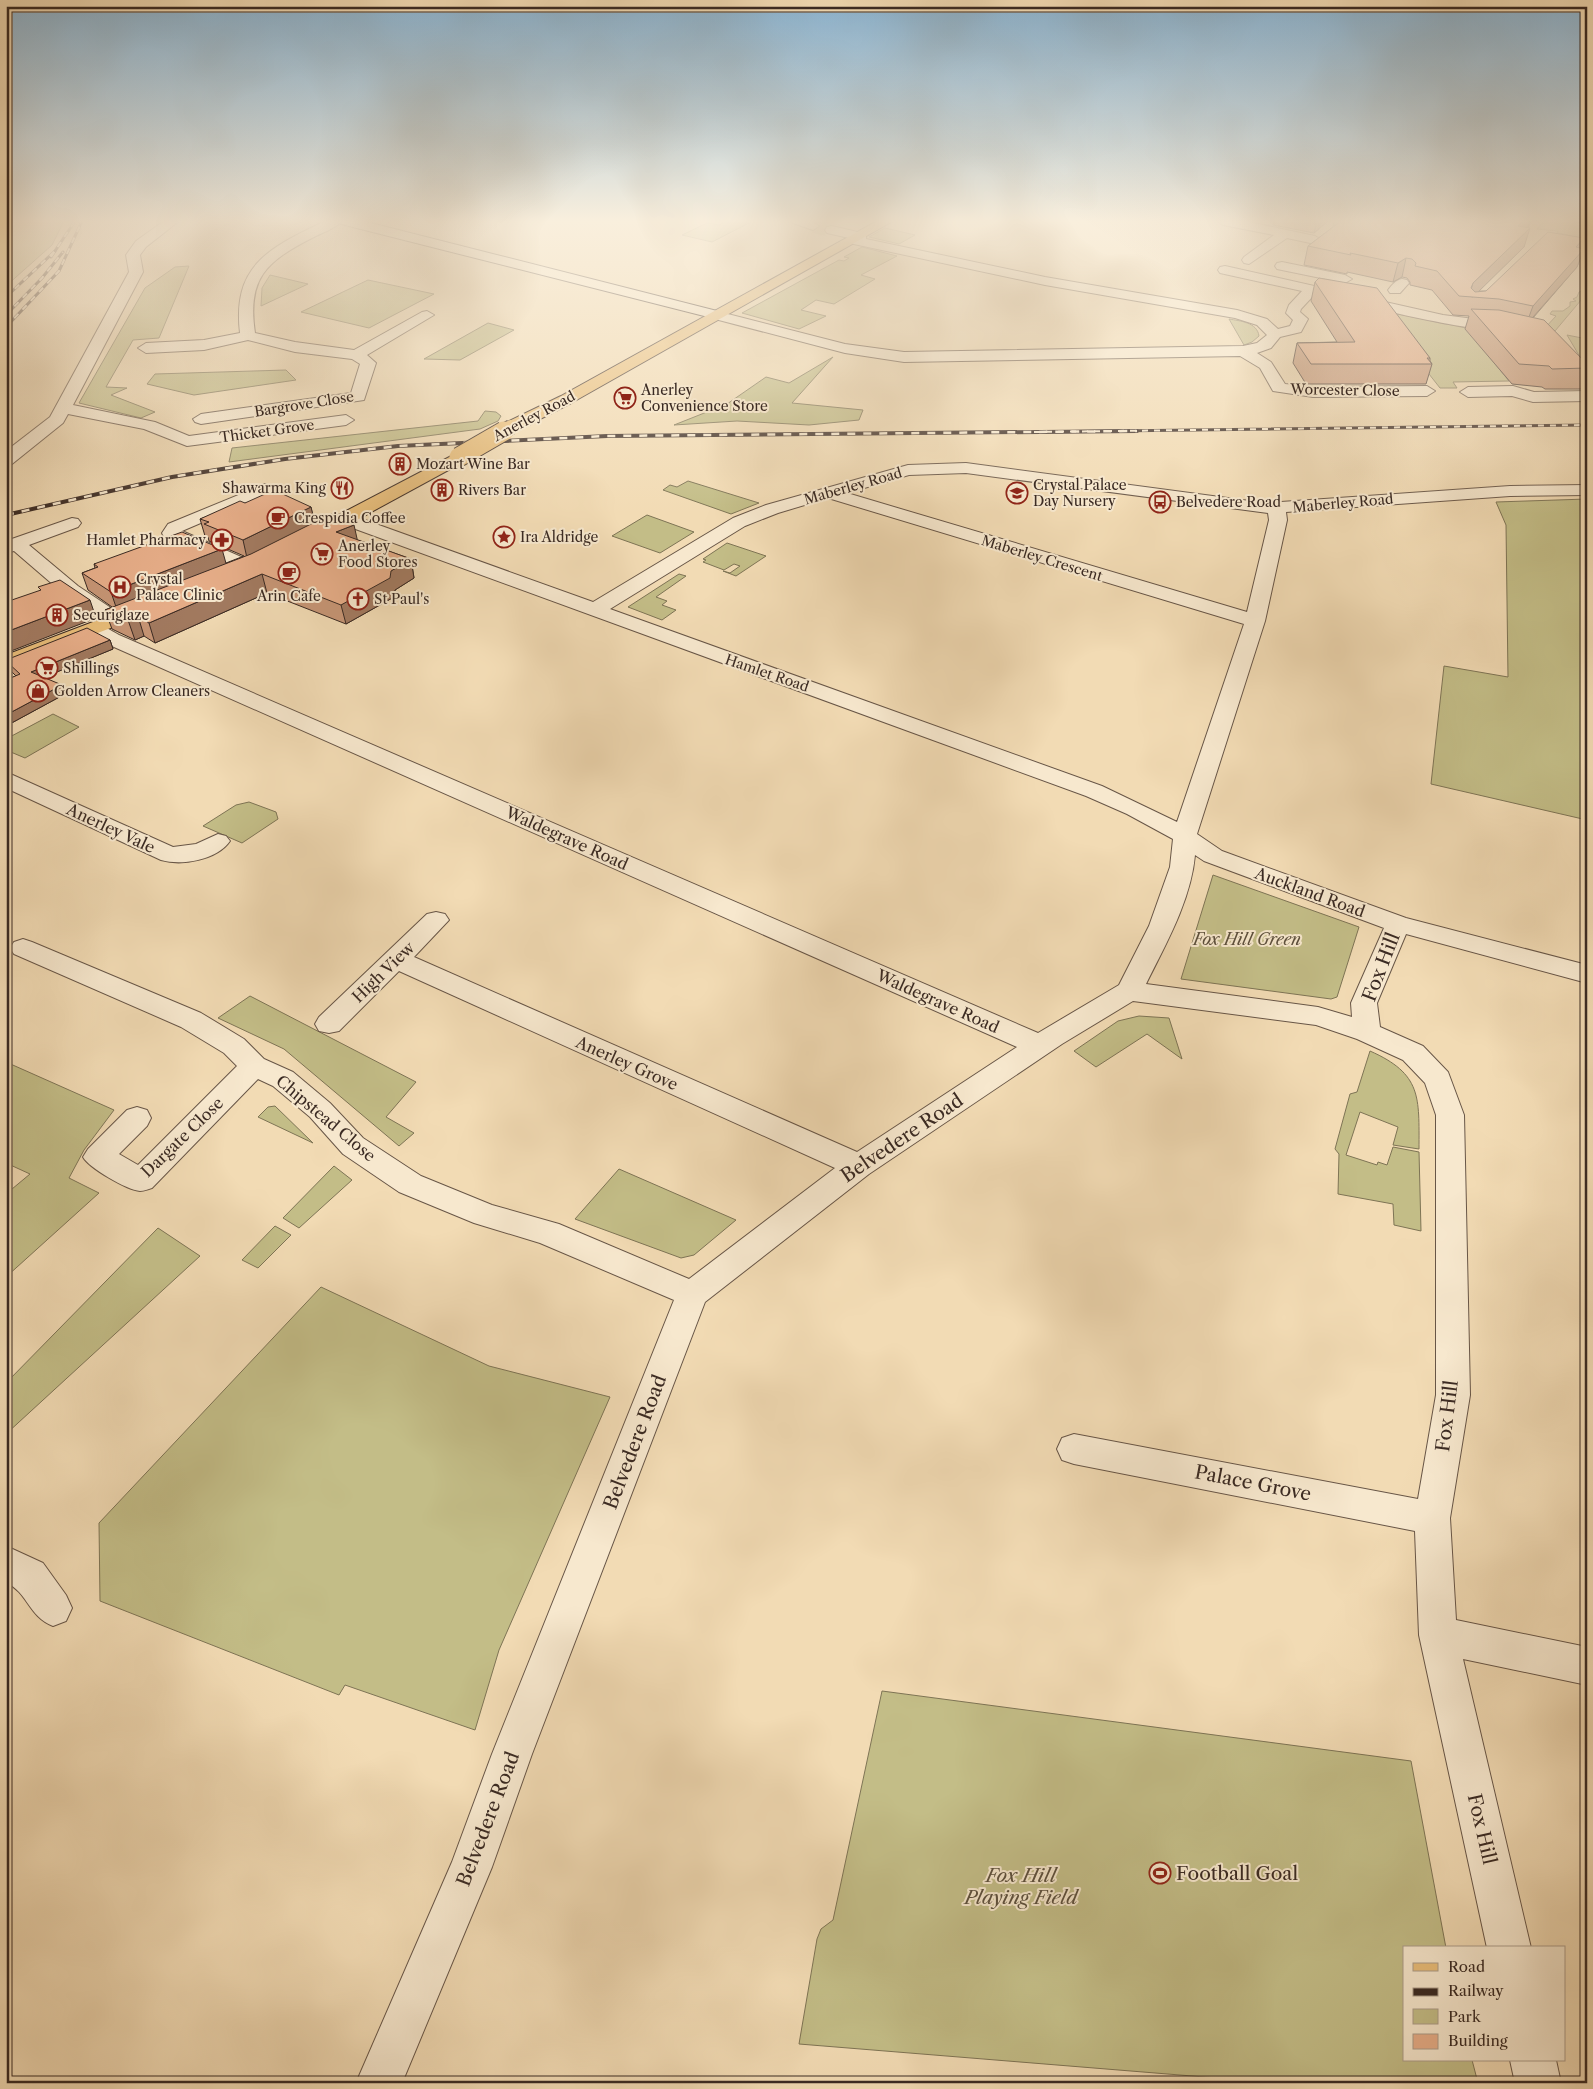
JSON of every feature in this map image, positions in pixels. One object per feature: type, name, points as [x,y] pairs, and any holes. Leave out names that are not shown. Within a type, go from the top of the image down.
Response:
[{"type":"main road","name":"Anerley Road","points":[[292,546],[460,457],[511,427],[573,395],[710,318]]},
{"type":"main road","points":[[225,576],[255,563]]},
{"type":"main road","points":[[6,662],[162,602]]},
{"type":"street","points":[[6,460],[57,420],[111,318]]},
{"type":"street","points":[[244,318],[248,336]]},
{"type":"street","points":[[146,348],[204,346],[248,336],[296,347],[356,355],[421,318]]},
{"type":"street","points":[[730,318],[845,348],[904,357],[1243,351],[1258,349],[1270,343],[1275,334],[1296,329],[1300,318]]},
{"type":"street","points":[[1251,318],[1262,322],[1275,334]]},
{"type":"street","points":[[1443,318],[1463,323],[1493,324],[1518,330]]},
{"type":"street","name":"Worcester Close","points":[[1243,351],[1266,365],[1279,388],[1313,392],[1427,391]]},
{"type":"street","name":"Bargrove Close","points":[[201,419],[358,397],[368,364],[356,355]]},
{"type":"street","points":[[1468,392],[1513,391],[1533,397],[1587,396]]},
{"type":"street","name":"Thicket Grove","points":[[63,408],[149,424],[187,441],[346,420]]},
{"type":"street","name":"Maberley Road","points":[[594,610],[731,526],[772,510],[908,470],[966,468],[1244,507],[1276,508],[1510,491],[1587,490]]},
{"type":"street","points":[[255,563],[171,532],[174,528],[265,489]]},
{"type":"street","name":"Maberley Crescent","points":[[829,493],[1255,621]]},
{"type":"street","points":[[1276,508],[1278,520],[1255,621],[1185,836],[1182,867],[1162,926],[1129,991],[1318,1016],[1367,1032]]},
{"type":"street","name":"Hamlet Road","points":[[345,519],[509,581],[1094,791],[1135,809],[1185,836]]},
{"type":"street","points":[[11,545],[72,523]]},
{"type":"street","points":[[11,545],[71,590],[116,620]]},
{"type":"street","name":"Waldegrave Road","points":[[94,629],[120,643],[1041,1046]]},
{"type":"street","name":"Anerley Vale","points":[[6,779],[170,855],[202,851],[218,841]]},
{"type":"street","name":"Auckland Road","points":[[1185,836],[1214,856],[1398,924],[1587,974]]},
{"type":"street","name":"High View","points":[[329,1024],[436,920]]},
{"type":"street","name":"Fox Hill","points":[[1398,924],[1364,1003],[1367,1032],[1413,1053],[1438,1079],[1450,1115],[1453,1395],[1432,1518],[1438,1635],[1509,1946]]},
{"type":"street","name":"Chipstead Close","points":[[23,948],[191,1020],[234,1046],[254,1066],[283,1079],[320,1110],[353,1146],[410,1184],[485,1215],[548,1233],[692,1294]]},
{"type":"street","name":"Anerley Grove","points":[[396,959],[859,1166]]},
{"type":"street","name":"Belvedere Road","points":[[379,2083],[471,1868],[512,1754],[692,1294],[859,1166],[1041,1046],[1129,991]]},
{"type":"street","name":"Dargate Close","points":[[136,1118],[98,1157],[141,1180],[254,1066]]},
{"type":"street","name":"Palace Grove","points":[[1074,1449],[1432,1518]]},
{"type":"street","points":[[6,1563],[30,1575],[53,1608]]},
{"type":"street","points":[[1438,1635],[1587,1666]]},
{"type":"street","points":[[1533,2062],[1538,2083]]},
{"type":"green space","points":[[128,318],[167,318],[159,338],[133,340],[106,387],[127,388],[111,395],[155,412],[141,418],[79,403]]},
{"type":"green space","points":[[329,318],[387,318],[369,328]]},
{"type":"green space","points":[[762,318],[821,318],[799,329]]},
{"type":"green space","points":[[1392,318],[1420,318],[1466,328],[1509,381],[1453,382],[1457,388],[1440,388],[1418,360]]},
{"type":"green space","points":[[1554,318],[1566,318],[1555,331],[1544,329]]},
{"type":"green space","points":[[1229,319],[1252,325],[1258,331],[1259,336],[1252,342],[1244,345]]},
{"type":"green space","points":[[488,323],[514,330],[460,360],[424,359]]},
{"type":"green space","points":[[1567,335],[1587,339],[1587,357],[1580,357]]},
{"type":"green space","points":[[833,357],[792,403],[863,410],[859,420],[809,425],[737,421],[674,425],[727,404],[766,377],[789,383]]},
{"type":"green space","points":[[286,370],[296,380],[194,395],[147,384],[155,374]]},
{"type":"green space","points":[[485,411],[496,412],[501,416],[498,421],[480,429],[229,462],[232,448],[478,421]]},
{"type":"green space","points":[[688,481],[759,503],[731,514],[663,490],[670,485],[677,487]]},
{"type":"green space","points":[[1587,499],[1587,820],[1431,784],[1444,666],[1508,677],[1506,525],[1496,502]]},
{"type":"green space","points":[[647,515],[694,532],[660,553],[612,536]]},
{"type":"green space","points":[[727,543],[766,556],[736,576],[723,571],[730,573],[740,566],[734,564],[724,570],[703,562],[706,560],[703,559]]},
{"type":"green space","points":[[679,574],[686,576],[656,597],[667,601],[662,605],[676,610],[662,620],[628,607]]},
{"type":"green space","points":[[53,714],[79,727],[25,758],[6,750],[6,739]]},
{"type":"green space","points":[[249,802],[276,812],[278,819],[242,843],[203,826],[236,805]]},
{"type":"green space","name":"Fox Hill Green","points":[[1213,875],[1359,927],[1337,997],[1331,999],[1181,979]]},
{"type":"green space","points":[[250,996],[416,1082],[386,1117],[414,1133],[399,1146],[284,1049],[218,1018]]},
{"type":"green space","points":[[1139,1016],[1169,1018],[1182,1059],[1147,1034],[1096,1067],[1074,1051],[1118,1021]]},
{"type":"green space","points":[[1370,1051],[1400,1069],[1414,1089],[1419,1115],[1419,1149],[1393,1145],[1398,1127],[1360,1112],[1346,1155],[1377,1165],[1378,1162],[1387,1165],[1393,1147],[1419,1152],[1421,1231],[1394,1225],[1393,1204],[1338,1194],[1339,1154],[1335,1149],[1350,1094],[1357,1092]]},
{"type":"green space","points":[[6,1062],[114,1110],[84,1150],[69,1178],[99,1193],[6,1277],[6,1194],[30,1174],[6,1163]]},
{"type":"green space","points":[[275,1106],[313,1143],[258,1117],[268,1107]]},
{"type":"green space","points":[[334,1166],[352,1180],[299,1228],[283,1218]]},
{"type":"green space","points":[[619,1169],[736,1220],[694,1255],[681,1258],[575,1219]]},
{"type":"green space","points":[[275,1226],[291,1235],[258,1268],[242,1260]]},
{"type":"green space","points":[[158,1228],[200,1256],[6,1434],[6,1383]]},
{"type":"green space","points":[[321,1287],[489,1366],[610,1397],[499,1650],[475,1730],[345,1685],[339,1695],[100,1601],[99,1523]]},
{"type":"green space","name":"Fox Hill Playing Field","points":[[882,1691],[1411,1761],[1446,1946],[1403,1946],[1403,2062],[1473,2062],[1478,2083],[1278,2083],[799,2044],[817,1939],[821,1929],[833,1920]]},
{"type":"building","points":[[1339,318],[1400,318],[1430,358],[1427,358],[1432,364],[1311,364],[1297,343],[1355,342]]},
{"type":"building","points":[[1479,318],[1544,320],[1587,364],[1587,368],[1552,369],[1549,366],[1519,364]]},
{"type":"building","points":[[274,490],[311,507],[243,540],[204,524],[209,522],[200,519],[240,501],[245,503]]},
{"type":"building","points":[[331,514],[354,525],[336,532],[411,559],[391,571],[390,578],[341,605],[262,574],[149,623],[138,616],[128,620],[105,610],[251,554]]},
{"type":"building","points":[[182,532],[222,549],[111,592],[82,573],[98,567],[94,564]]},
{"type":"building","points":[[60,580],[90,600],[6,632],[6,602],[41,590],[38,587]]},
{"type":"building","points":[[87,628],[110,640],[31,672],[62,685],[6,715],[6,680],[20,674],[6,660]]},
{"type":"railway","points":[[6,327],[14,318]]},
{"type":"railway","points":[[1043,432],[1587,425]]},
{"type":"railway","points":[[1043,432],[1137,431]]},
{"type":"railway","points":[[1034,432],[1043,432]]},
{"type":"railway","points":[[6,515],[172,477],[285,459],[398,446],[607,436],[1043,432]]},
{"type":"place","name":"Anerley Convenience Store","points":[[625,398]]},
{"type":"place","name":"Mozart Wine Bar","points":[[400,464]]},
{"type":"place","name":"Shawarma King","points":[[342,488]]},
{"type":"place","name":"Rivers Bar","points":[[442,490]]},
{"type":"place","name":"Crystal Palace Day Nursery","points":[[1017,493]]},
{"type":"place","name":"Belvedere Road","points":[[1160,502]]},
{"type":"place","name":"Crespidia Coffee","points":[[278,518]]},
{"type":"place","name":"Ira Aldridge","points":[[504,537]]},
{"type":"place","name":"Hamlet Pharmacy","points":[[222,540]]},
{"type":"place","name":"Anerley Food Stores","points":[[322,554]]},
{"type":"place","name":"Arin Cafe","points":[[289,573]]},
{"type":"place","name":"Crystal Palace Clinic","points":[[120,587]]},
{"type":"place","name":"St Paul's","points":[[358,599]]},
{"type":"place","name":"Securiglaze","points":[[57,615]]},
{"type":"place","name":"Shillings","points":[[47,668]]},
{"type":"place","name":"Golden Arrow Cleaners","points":[[38,691]]},
{"type":"place","name":"Football Goal","points":[[1160,1873]]}]
